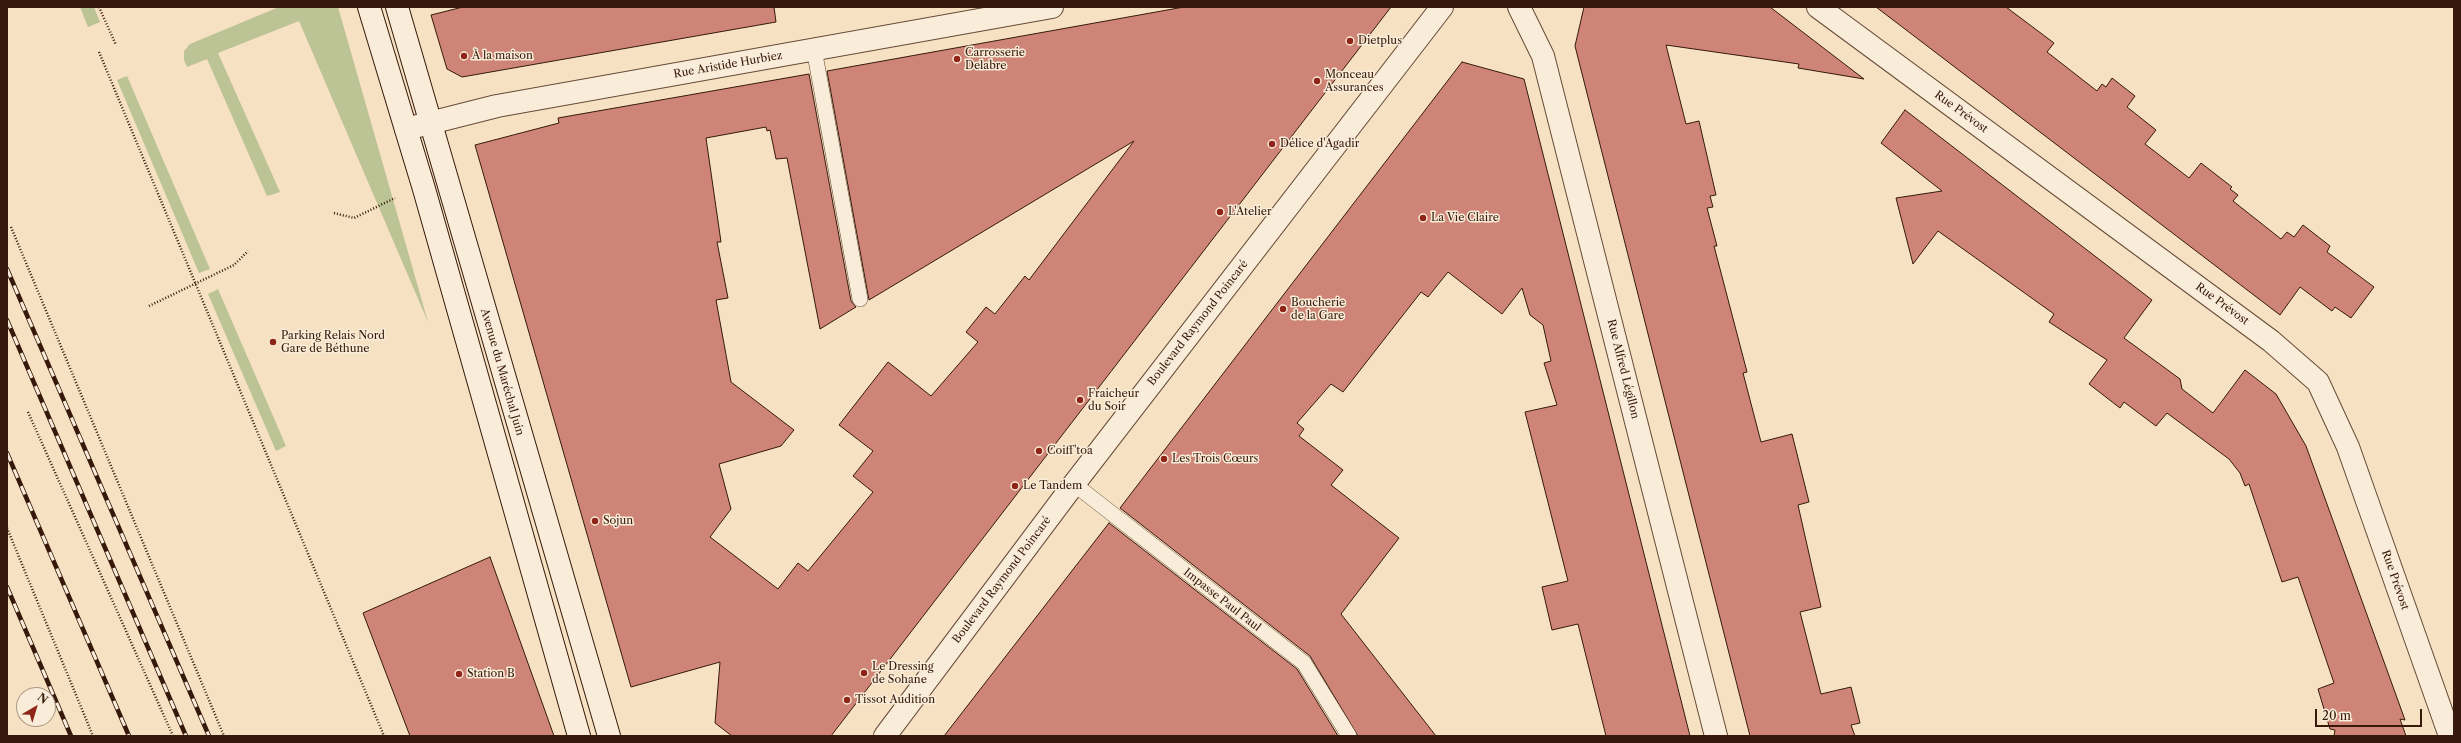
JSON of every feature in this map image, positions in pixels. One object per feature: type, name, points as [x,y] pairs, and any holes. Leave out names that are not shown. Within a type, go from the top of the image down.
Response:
[{"type":"street","points":[[369,7],[424,189],[579,736]]},
{"type":"street","name":"Avenue du Maréchal Juin","points":[[397,7],[609,736]]},
{"type":"street","name":"Rue Aristide Hurbiez","points":[[406,129],[497,106],[1052,7]]},
{"type":"street","name":"Boulevard Raymond Poincaré","points":[[885,736],[1074,484],[1442,7]]},
{"type":"street","name":"Rue Alfred Légillon","points":[[1519,7],[1544,56],[1716,736]]},
{"type":"street","name":"Rue Prévost","points":[[1818,7],[2272,341],[2318,382],[2348,447],[2450,736]]},
{"type":"lane","points":[[814,50],[860,299]]},
{"type":"lane","name":"Impasse Paul Paul","points":[[1074,484],[1304,663],[1348,736]]},
{"type":"path","points":[[99,7],[116,45]]},
{"type":"path","points":[[99,52],[384,736]]},
{"type":"path","points":[[334,213],[354,218],[403,195],[424,189]]},
{"type":"path","points":[[11,227],[224,736]]},
{"type":"path","points":[[150,306],[234,266],[248,251]]},
{"type":"path","points":[[28,412],[173,736]]},
{"type":"path","points":[[7,528],[93,736]]},
{"type":"green space","points":[[80,7],[94,7],[100,22],[88,27]]},
{"type":"green space","points":[[279,7],[338,7],[428,322],[299,21],[218,53],[280,192],[267,196],[207,59],[187,67],[184,60],[184,51],[190,44]]},
{"type":"green space","points":[[127,76],[210,269],[199,273],[117,80]]},
{"type":"green space","points":[[218,289],[286,446],[276,451],[208,294]]},
{"type":"building","points":[[463,7],[774,7],[776,22],[462,77],[447,69],[431,15]]},
{"type":"building","points":[[1184,7],[1391,7],[831,736],[732,736],[715,723],[720,662],[631,687],[475,145],[559,123],[558,118],[809,74],[851,301],[856,307],[820,329],[787,158],[776,159],[770,130],[767,131],[766,127],[706,138],[721,242],[717,242],[728,298],[716,300],[731,382],[794,430],[781,446],[719,464],[731,509],[710,537],[778,589],[798,563],[808,571],[873,492],[853,476],[873,451],[839,425],[888,362],[931,396],[978,342],[966,332],[986,307],[995,314],[1025,276],[1029,280],[1134,141],[869,300],[827,71]]},
{"type":"building","points":[[1584,7],[1770,7],[1864,79],[1798,68],[1799,64],[1666,45],[1686,124],[1699,121],[1716,195],[1710,196],[1713,207],[1707,208],[1717,246],[1714,246],[1747,372],[1743,373],[1761,442],[1792,434],[1809,502],[1798,505],[1821,607],[1800,612],[1821,694],[1851,687],[1860,723],[1851,725],[1855,736],[1750,736],[1575,46]]},
{"type":"building","points":[[1876,7],[2006,7],[2054,43],[2047,52],[2097,91],[2102,84],[2106,87],[2112,78],[2135,96],[2127,107],[2156,130],[2145,144],[2189,178],[2201,163],[2232,187],[2230,189],[2238,195],[2233,201],[2281,239],[2287,232],[2294,237],[2303,225],[2330,246],[2327,252],[2374,287],[2351,318],[2335,307],[2332,311],[2300,287],[2280,315]]},
{"type":"building","points":[[1462,62],[1524,79],[1690,736],[1606,736],[1578,624],[1552,630],[1542,587],[1568,581],[1525,412],[1557,405],[1544,363],[1551,361],[1543,325],[1530,315],[1522,288],[1502,314],[1448,272],[1428,297],[1421,292],[1343,392],[1331,384],[1297,423],[1304,429],[1299,436],[1343,470],[1331,485],[1399,538],[1341,614],[1436,736],[1358,736],[1310,656],[1120,508]]},
{"type":"building","points":[[1905,110],[2152,300],[2124,338],[2180,379],[2182,389],[2213,413],[2245,370],[2276,394],[2306,446],[2405,720],[2400,719],[2406,736],[2334,736],[2335,730],[2330,729],[2318,689],[2334,683],[2298,577],[2282,582],[2249,484],[2245,486],[2240,473],[2229,459],[2167,413],[2156,426],[2124,402],[2120,408],[2089,384],[2107,360],[2049,322],[2054,314],[1938,231],[1913,264],[1896,198],[1942,191],[1881,143]]},
{"type":"building","points":[[1109,523],[1297,669],[1338,736],[944,736]]},
{"type":"building","name":"Station B","points":[[490,557],[554,736],[410,736],[363,613]]},
{"type":"railway","points":[[7,269],[209,736]]},
{"type":"railway","points":[[7,320],[186,736]]},
{"type":"railway","points":[[7,453],[129,736]]},
{"type":"railway","points":[[7,587],[71,736]]},
{"type":"place","name":"Dietplus","points":[[1350,41]]},
{"type":"place","name":"À la maison","points":[[464,56]]},
{"type":"place","name":"Carrosserie Delabre","points":[[957,59]]},
{"type":"place","name":"Monceau Assurances","points":[[1317,81]]},
{"type":"place","name":"Délice d'Agadir","points":[[1272,144]]},
{"type":"place","name":"L'Atelier","points":[[1220,212]]},
{"type":"place","name":"La Vie Claire","points":[[1423,218]]},
{"type":"place","name":"Boucherie de la Gare","points":[[1283,309]]},
{"type":"place","name":"Parking Relais Nord Gare de Béthune","points":[[273,342]]},
{"type":"place","name":"Fraicheur du Soir","points":[[1080,400]]},
{"type":"place","name":"Coiff'toa","points":[[1039,451]]},
{"type":"place","name":"Les Trois Cœurs","points":[[1164,459]]},
{"type":"place","name":"Le Tandem","points":[[1015,486]]},
{"type":"place","name":"Sojun","points":[[595,521]]},
{"type":"place","name":"Le Dressing de Sohane","points":[[864,673]]},
{"type":"place","name":"Station B","points":[[459,674]]},
{"type":"place","name":"Tissot Audition","points":[[847,700]]}]
